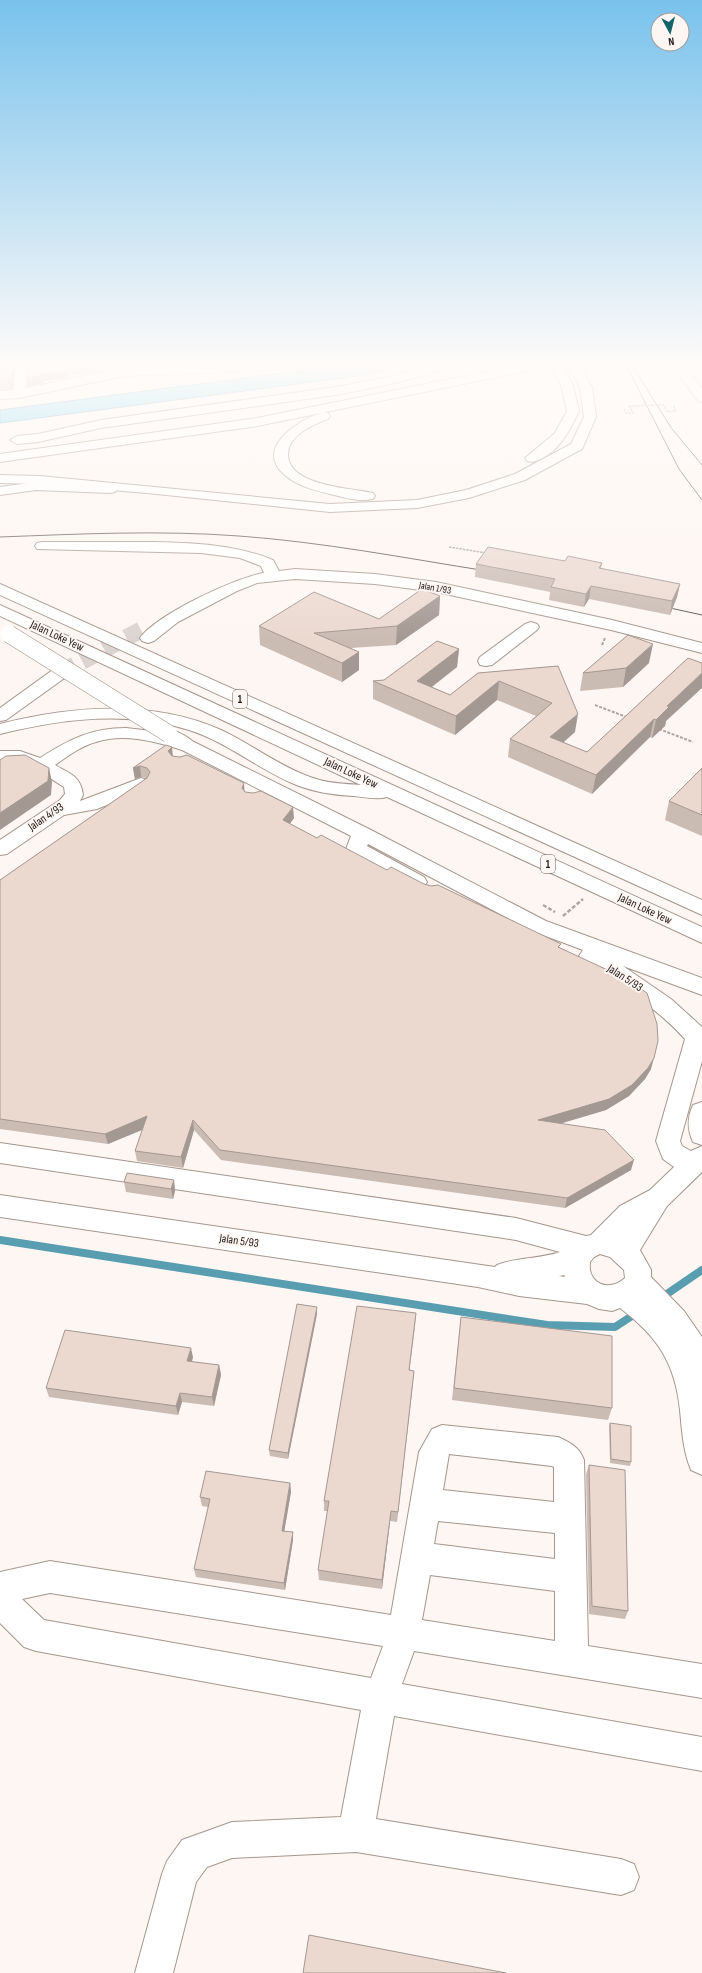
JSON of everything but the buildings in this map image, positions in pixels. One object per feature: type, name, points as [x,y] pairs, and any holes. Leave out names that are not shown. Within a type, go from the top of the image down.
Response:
[{"type":"main road","points":[[280,457],[286,469],[310,484],[330,491],[363,496],[390,496],[436,491],[479,480],[518,466],[533,457]]},
{"type":"main road","points":[[0,479],[40,480],[147,489],[330,508],[376,507],[417,504],[469,494],[520,477],[557,457]]},
{"type":"main road","points":[[0,491],[11,488],[36,486],[147,489]]},
{"type":"main road","points":[[42,546],[118,546],[225,550],[253,556],[268,563],[273,576]]},
{"type":"main road","name":"Jalan 1/93","points":[[145,634],[232,588],[254,579],[295,574],[375,579],[436,587],[612,625],[702,648]]},
{"type":"main road","name":"Jalan Loke Yew","points":[[0,589],[702,908]]},
{"type":"main road","name":"Jalan Loke Yew","points":[[0,610],[702,936]]},
{"type":"main road","points":[[486,661],[531,627]]},
{"type":"main road","points":[[4,631],[168,734],[193,748],[362,832],[455,882],[541,916],[702,987]]},
{"type":"main road","points":[[0,716],[29,697],[66,677]]},
{"type":"main road","points":[[0,729],[50,718],[115,714],[146,716],[195,726],[229,741],[305,782],[344,791],[393,792]]},
{"type":"main road","points":[[41,765],[89,738],[120,734],[146,735],[193,748]]},
{"type":"main road","points":[[180,762],[193,748]]},
{"type":"main road","name":"Jalan 4/93","points":[[0,757],[10,755],[23,756],[41,765],[73,784],[74,795],[67,804],[0,849]]},
{"type":"main road","points":[[57,810],[90,805],[141,784]]},
{"type":"main road","points":[[253,798],[270,787]]},
{"type":"main road","name":"Jalan 5/93","points":[[541,916],[665,1005],[699,1039]]},
{"type":"main road","points":[[697,1161],[672,1152],[668,1141],[699,1039]]},
{"type":"main road","points":[[702,1112],[700,1128],[702,1135]]},
{"type":"main road","points":[[0,1153],[516,1229],[587,1250],[617,1246],[625,1251],[636,1265],[638,1294],[679,1350],[692,1386],[699,1451]]},
{"type":"main road","name":"Jalan 5/93","points":[[478,1275],[531,1272],[558,1266],[587,1250],[630,1214],[658,1198],[697,1161]]},
{"type":"main road","name":"Jalan 5/93","points":[[625,1251],[658,1198]]},
{"type":"main road","name":"Jalan 5/93","points":[[0,1206],[478,1275],[519,1284],[590,1292]]},
{"type":"main road","points":[[587,1250],[575,1267],[577,1276],[582,1284],[590,1292],[607,1298],[638,1294],[679,1325],[694,1347],[702,1366]]},
{"type":"main road","points":[[356,1834],[380,1697],[404,1634],[434,1452],[442,1439],[453,1439],[558,1452],[569,1460],[572,1661]]},
{"type":"main road","points":[[426,1504],[570,1519]]},
{"type":"main road","points":[[417,1558],[571,1577]]},
{"type":"main road","points":[[0,1588],[50,1576],[702,1681]]},
{"type":"main road","points":[[0,1601],[36,1635],[702,1754]]},
{"type":"main road","points":[[154,1973],[180,1874],[195,1853],[232,1840],[356,1834],[621,1877]]},
{"type":"path","points":[[449,547],[487,553]]},
{"type":"path","points":[[595,705],[632,719]]},
{"type":"path","points":[[653,727],[693,742]]},
{"type":"path","points":[[541,916],[564,917],[596,887]]},
{"type":"waterway","points":[[0,1240],[547,1325],[615,1327],[638,1312]]},
{"type":"waterway","points":[[661,1298],[702,1270]]},
{"type":"tunnel","points":[[60,673],[141,630]]},
{"type":"tram line","points":[[673,457],[679,469],[702,500]]},
{"type":"tram line","points":[[695,457],[702,465]]},
{"type":"tram line","points":[[0,537],[149,533],[239,536],[332,546],[487,571]]},
{"type":"tram line","points":[[661,606],[702,615]]}]
